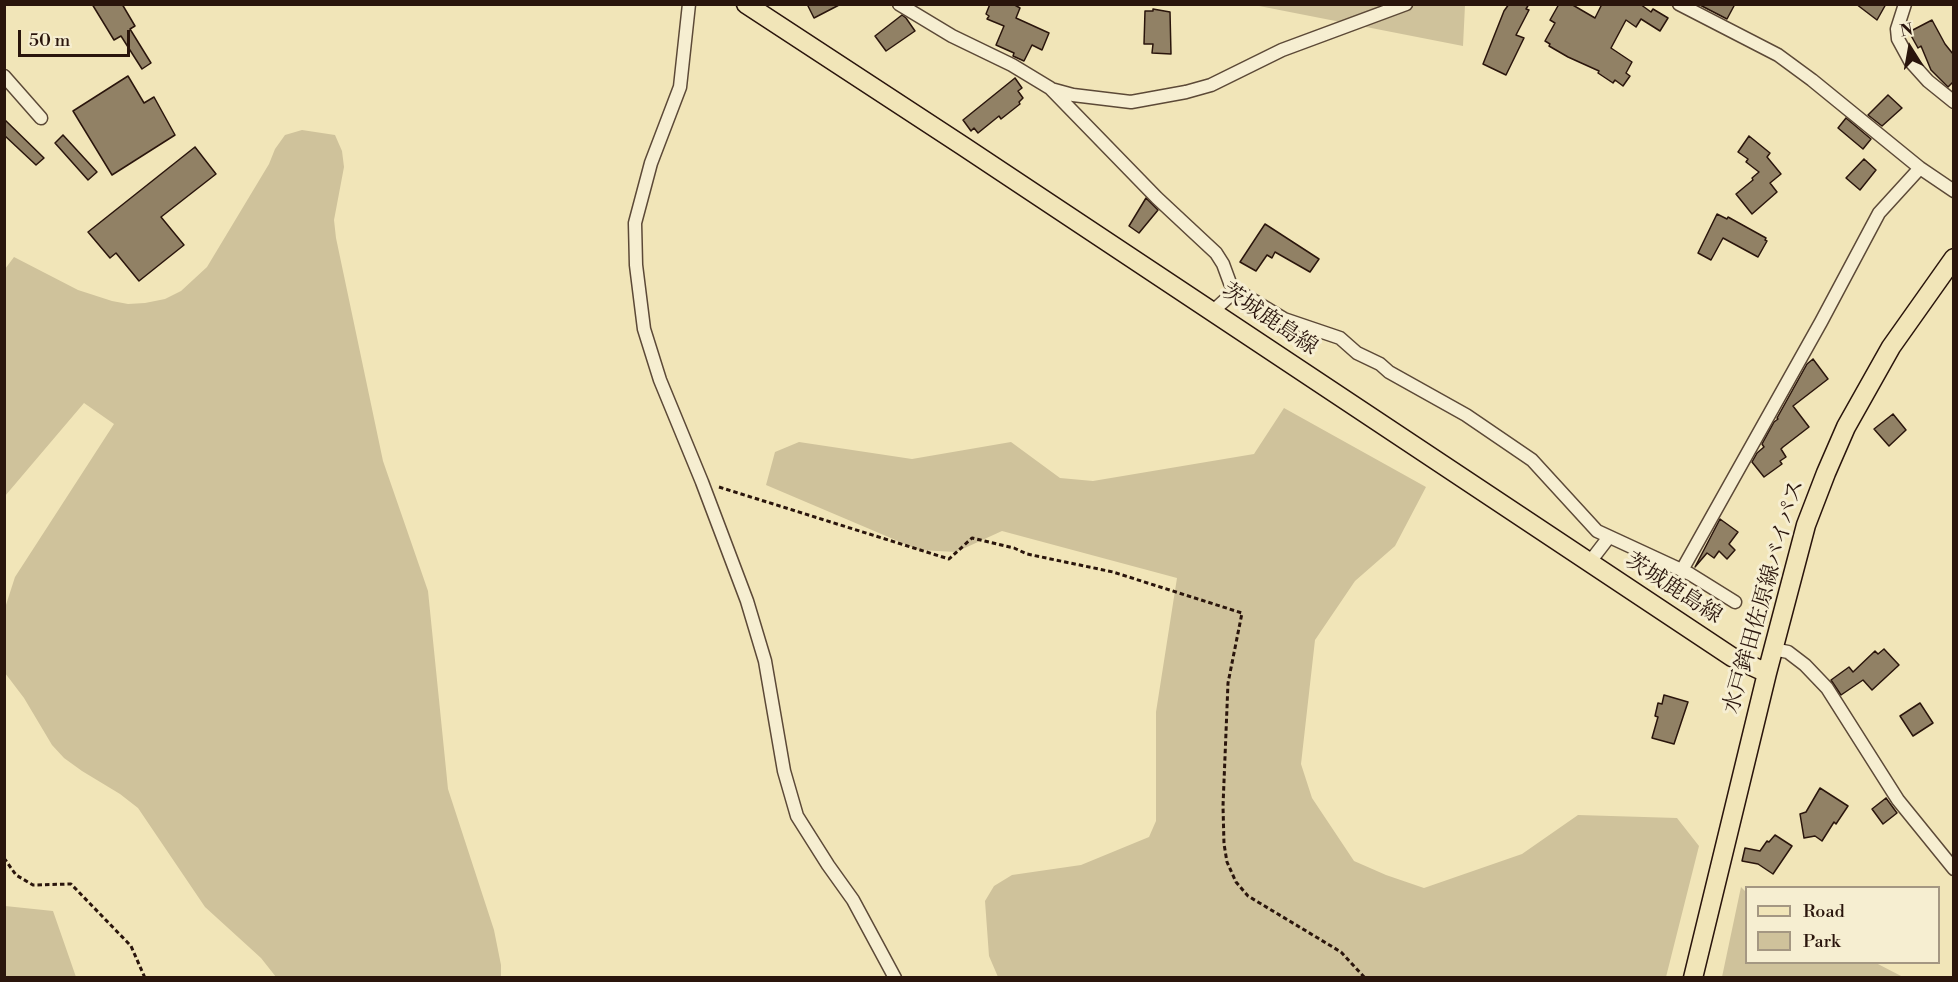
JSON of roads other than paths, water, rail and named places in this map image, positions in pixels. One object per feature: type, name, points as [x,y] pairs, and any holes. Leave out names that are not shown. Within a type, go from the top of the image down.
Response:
[{"type":"main road","name":"茨城鹿島線","points":[[746,4],[1732,657],[1767,673]]},
{"type":"main road","name":"水戸鉾田佐原線バイパス","points":[[1693,978],[1773,648],[1806,525],[1846,427],[1891,347],[1953,258]]},
{"type":"street","points":[[689,4],[680,87],[651,163],[635,223],[644,329],[660,380],[736,571],[762,651],[784,771],[797,816],[853,900],[894,978]]},
{"type":"street","points":[[899,4],[952,36],[1012,65],[1050,88],[1073,95],[1131,102],[1211,85],[1282,50],[1406,4]]},
{"type":"street","points":[[1905,4],[1896,29],[1898,39],[1910,61],[1928,81],[1953,102]]},
{"type":"street","points":[[1686,6],[1778,55],[1821,86],[1920,168],[1953,191]]},
{"type":"street","points":[[4,76],[41,118]]},
{"type":"street","points":[[1050,88],[1157,198],[1216,253],[1230,283],[1236,290],[1284,319],[1340,339],[1389,372],[1466,415],[1532,460],[1597,531],[1682,570],[1735,602]]},
{"type":"street","points":[[1682,570],[1821,322],[1879,213],[1920,168]]},
{"type":"street","points":[[1212,312],[1236,290]]},
{"type":"street","points":[[1589,563],[1609,537]]},
{"type":"street","points":[[1773,648],[1788,652],[1805,665],[1827,688],[1898,800],[1953,868]]}]
